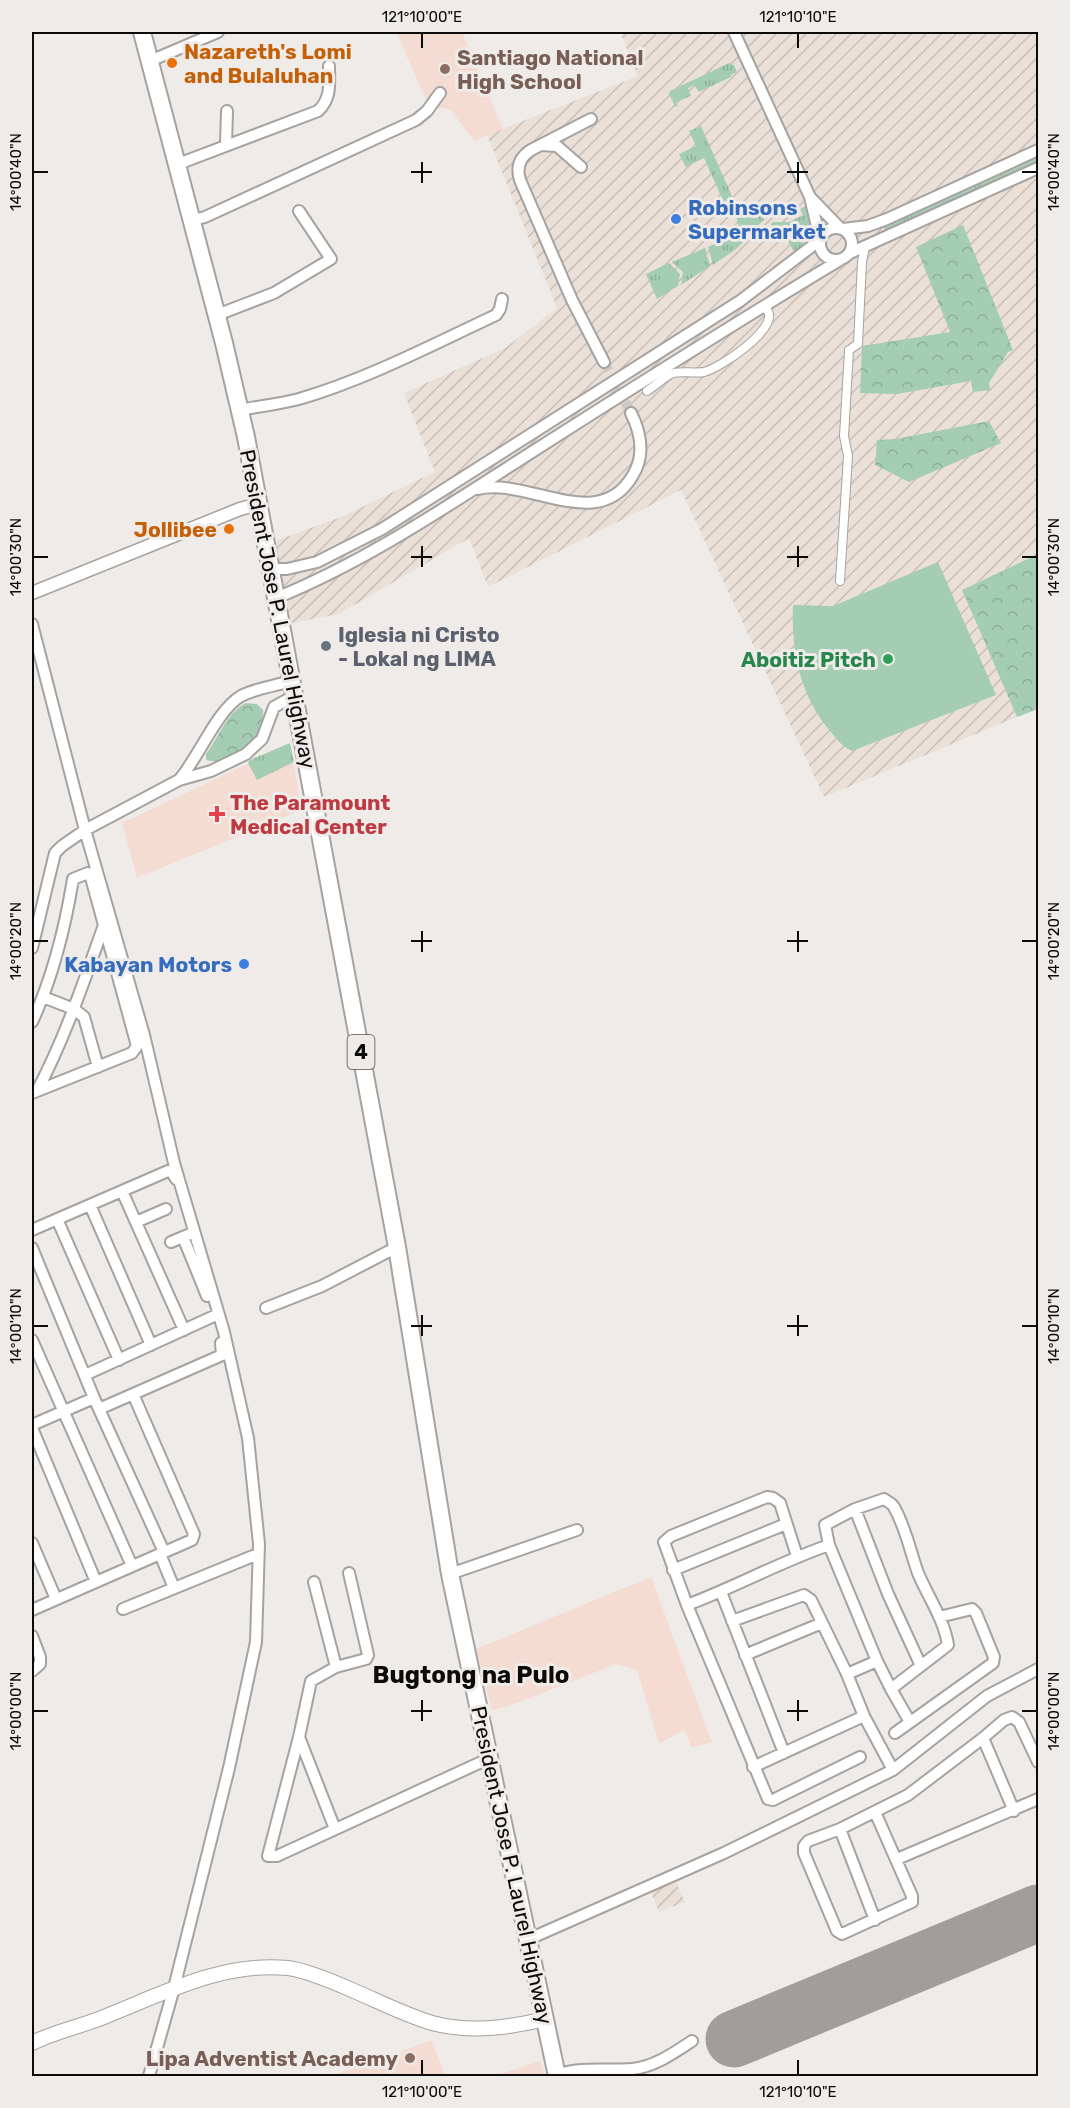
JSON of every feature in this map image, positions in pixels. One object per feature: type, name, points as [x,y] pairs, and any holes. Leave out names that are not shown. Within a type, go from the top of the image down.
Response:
[{"type":"highway","name":"President Jose P. Laurel Highway","points":[[142,32],[193,220],[240,410],[397,1247],[450,1574],[557,2076]]},
{"type":"main road","points":[[32,2043],[174,1988],[233,1970],[290,1968],[344,1986],[431,2022],[463,2028],[507,2028],[545,2019]]},
{"type":"street","points":[[150,61],[218,32]]},
{"type":"street","points":[[734,32],[810,197],[820,247],[827,258],[840,260]]},
{"type":"street","points":[[178,164],[318,111],[325,104],[330,92],[329,66]]},
{"type":"street","points":[[193,220],[205,217],[416,120],[427,111],[440,93]]},
{"type":"street","points":[[226,145],[227,111]]},
{"type":"street","points":[[591,119],[537,145],[526,153],[520,161],[518,170],[520,180],[572,300],[604,362]]},
{"type":"street","points":[[537,145],[557,146],[581,167]]},
{"type":"street","points":[[270,569],[293,568],[316,562],[360,541],[423,503],[755,290],[820,239],[829,229],[868,226],[887,219],[1038,150]]},
{"type":"street","points":[[276,598],[348,566],[431,517],[850,253],[1038,168]]},
{"type":"street","points":[[810,197],[849,233],[853,246],[850,253]]},
{"type":"street","points":[[217,315],[274,293],[331,259],[299,211]]},
{"type":"street","points":[[840,581],[848,456],[844,436],[850,349],[858,344],[862,262],[865,247]]},
{"type":"street","points":[[647,391],[674,373],[710,370],[752,343],[770,317],[766,306],[768,300],[766,293],[755,290]]},
{"type":"street","points":[[240,410],[298,399],[340,385],[496,315],[502,298]]},
{"type":"street","points":[[470,492],[483,488],[502,487],[526,490],[573,502],[588,503],[608,498],[627,484],[639,460],[639,432],[631,413]]},
{"type":"street","points":[[423,503],[431,517]]},
{"type":"street","points":[[32,593],[240,509],[259,504]]},
{"type":"street","points":[[32,624],[85,830],[144,1035],[174,1163],[225,1332],[248,1438],[259,1544],[256,1642],[230,1768],[174,1988],[148,2076]]},
{"type":"street","points":[[179,780],[218,721],[236,700],[248,693],[293,689]]},
{"type":"street","points":[[32,948],[56,853],[62,846],[85,830],[179,780],[211,771],[246,754],[262,739],[274,706],[293,689]]},
{"type":"street","points":[[32,1022],[43,997],[66,926],[75,876],[88,873],[137,1046],[132,1053],[34,1092]]},
{"type":"street","points":[[34,1092],[53,1060],[104,924]]},
{"type":"street","points":[[43,997],[74,1009],[84,1017],[98,1067]]},
{"type":"street","points":[[32,1230],[168,1171],[175,1175],[180,1192]]},
{"type":"street","points":[[122,1191],[184,1330]]},
{"type":"street","points":[[90,1205],[151,1345]]},
{"type":"street","points":[[136,1222],[166,1209]]},
{"type":"street","points":[[57,1219],[119,1360]]},
{"type":"street","points":[[96,1582],[32,1426],[63,1412],[134,1394],[222,1355],[214,1316],[187,1235],[171,1242]]},
{"type":"street","points":[[266,1308],[322,1286],[397,1247]]},
{"type":"street","points":[[32,1248],[96,1403],[162,1553],[174,1588]]},
{"type":"street","points":[[85,1375],[214,1316]]},
{"type":"street","points":[[32,1340],[132,1566]]},
{"type":"street","points":[[32,1610],[192,1540],[194,1534],[134,1394]]},
{"type":"street","points":[[797,1556],[780,1503],[767,1497],[671,1536],[664,1542],[687,1605],[768,1799],[773,1800],[860,1757]]},
{"type":"street","points":[[891,1689],[948,1645],[947,1636],[918,1573],[902,1524],[893,1504],[884,1499],[855,1509],[825,1525],[829,1545],[877,1660],[891,1689],[910,1722]]},
{"type":"street","points":[[855,1509],[888,1594],[921,1666]]},
{"type":"street","points":[[673,1570],[786,1524]]},
{"type":"street","points":[[450,1574],[577,1530]]},
{"type":"street","points":[[32,1543],[56,1599]]},
{"type":"street","points":[[687,1605],[721,1592],[797,1556],[829,1545]]},
{"type":"street","points":[[123,1609],[253,1556]]},
{"type":"street","points":[[349,1573],[368,1655],[366,1659],[336,1667],[311,1681],[268,1856],[274,1857],[490,1758]]},
{"type":"street","points":[[314,1581],[336,1667]]},
{"type":"street","points":[[721,1592],[784,1753]]},
{"type":"street","points":[[732,1621],[804,1595],[811,1600],[847,1674],[864,1716],[893,1770]]},
{"type":"street","points":[[896,1733],[993,1663],[994,1657],[976,1612],[972,1610],[939,1617]]},
{"type":"street","points":[[745,1655],[822,1623]]},
{"type":"street","points":[[32,1636],[40,1657],[40,1664],[32,1671]]},
{"type":"street","points":[[847,1674],[877,1660]]},
{"type":"street","points":[[529,1939],[723,1853],[893,1770],[987,1696],[1037,1672]]},
{"type":"street","points":[[753,1767],[864,1716]]},
{"type":"street","points":[[875,1812],[897,1859],[912,1896],[912,1902],[842,1934],[837,1930],[804,1853],[804,1846],[808,1841],[840,1829],[908,1795],[1004,1720],[1012,1717],[1034,1739],[1038,1762]]},
{"type":"street","points":[[299,1737],[334,1829]]},
{"type":"street","points":[[983,1738],[1014,1811]]},
{"type":"street","points":[[897,1859],[1038,1799]]},
{"type":"street","points":[[840,1829],[875,1920]]},
{"type":"street","points":[[557,2076],[568,2070],[634,2069],[666,2058],[692,2041]]},
{"type":"shaded area","name":"Santiago National High School","points":[[396,32],[462,32],[503,129],[474,141],[450,109],[429,107]]},
{"type":"shaded area","points":[[620,32],[1038,32],[1038,554],[962,590],[1017,717],[824,797],[681,490],[488,587],[469,538],[339,614],[292,623],[275,541],[341,517],[435,472],[404,393],[505,348],[557,308],[487,135],[638,76]]},
{"type":"shaded area","name":"The Paramount Medical Center","points":[[290,743],[302,810],[137,878],[122,823],[249,763],[250,760]]},
{"type":"shaded area","points":[[651,1577],[712,1742],[692,1748],[684,1730],[659,1744],[637,1670],[616,1664],[492,1711],[476,1649]]},
{"type":"shaded area","points":[[675,1880],[685,1902],[659,1912],[650,1890]]},
{"type":"shaded area","name":"Lipa Adventist Academy","points":[[432,2040],[445,2076],[332,2076]]},
{"type":"shaded area","points":[[540,2061],[545,2074],[494,2076]]},
{"type":"green space","points":[[729,63],[734,65],[737,72],[731,77],[699,92],[694,85],[688,88],[691,96],[676,102],[678,107],[675,106],[669,94],[670,91]]},
{"type":"green space","points":[[701,126],[735,203],[729,214],[704,158],[686,167],[679,154],[696,146],[689,131]]},
{"type":"green space","points":[[1038,155],[1038,162],[886,232],[883,226]]},
{"type":"green space","points":[[745,202],[759,206],[764,220],[754,229],[739,227],[735,213]]},
{"type":"green space","points":[[806,206],[810,219],[810,231],[795,253],[783,234],[771,226],[772,222],[789,222],[803,215],[800,209]]},
{"type":"green space","points":[[963,225],[1013,350],[1008,352],[989,383],[990,390],[973,392],[971,381],[897,394],[860,393],[862,346],[950,332],[916,247]]},
{"type":"green space","points":[[736,234],[746,239],[713,265],[708,247]]},
{"type":"green space","points":[[705,248],[710,266],[681,285],[683,272],[672,262]]},
{"type":"green space","points":[[669,263],[680,274],[678,286],[657,299],[646,274]]},
{"type":"green space","points":[[989,421],[1001,443],[909,482],[875,465],[877,440],[896,439]]},
{"type":"green space","points":[[1038,554],[1038,709],[1017,717],[962,590]]},
{"type":"green space","name":"Aboitiz Pitch","points":[[938,562],[996,695],[852,751],[838,740],[820,718],[805,688],[796,656],[793,605],[833,606]]},
{"type":"green space","points":[[246,703],[257,704],[263,710],[263,719],[258,734],[247,747],[232,756],[217,761],[206,760],[206,754],[228,719]]},
{"type":"green space","points":[[290,743],[294,762],[257,780],[248,763],[250,760]]},
{"type":"runway","points":[[734,2039],[1038,1913]]},
{"type":"tunnel","points":[[604,362],[631,413]]},
{"type":"place","name":"Nazareth's Lomi and Bulaluhan","points":[[172,63]]},
{"type":"place","name":"Santiago National High School","points":[[445,69]]},
{"type":"place","name":"Robinsons Supermarket","points":[[676,219]]},
{"type":"place","name":"Jollibee","points":[[229,529]]},
{"type":"place","name":"Iglesia ni Cristo - Lokal ng LIMA","points":[[326,646]]},
{"type":"place","name":"Aboitiz Pitch","points":[[888,659]]},
{"type":"place","name":"The Paramount Medical Center","points":[[217,814]]},
{"type":"place","name":"Kabayan Motors","points":[[244,964]]},
{"type":"place","name":"Lipa Adventist Academy","points":[[410,2058]]},
{"type":"district","name":"Bugtong na Pulo","points":[[471,1675]]}]
